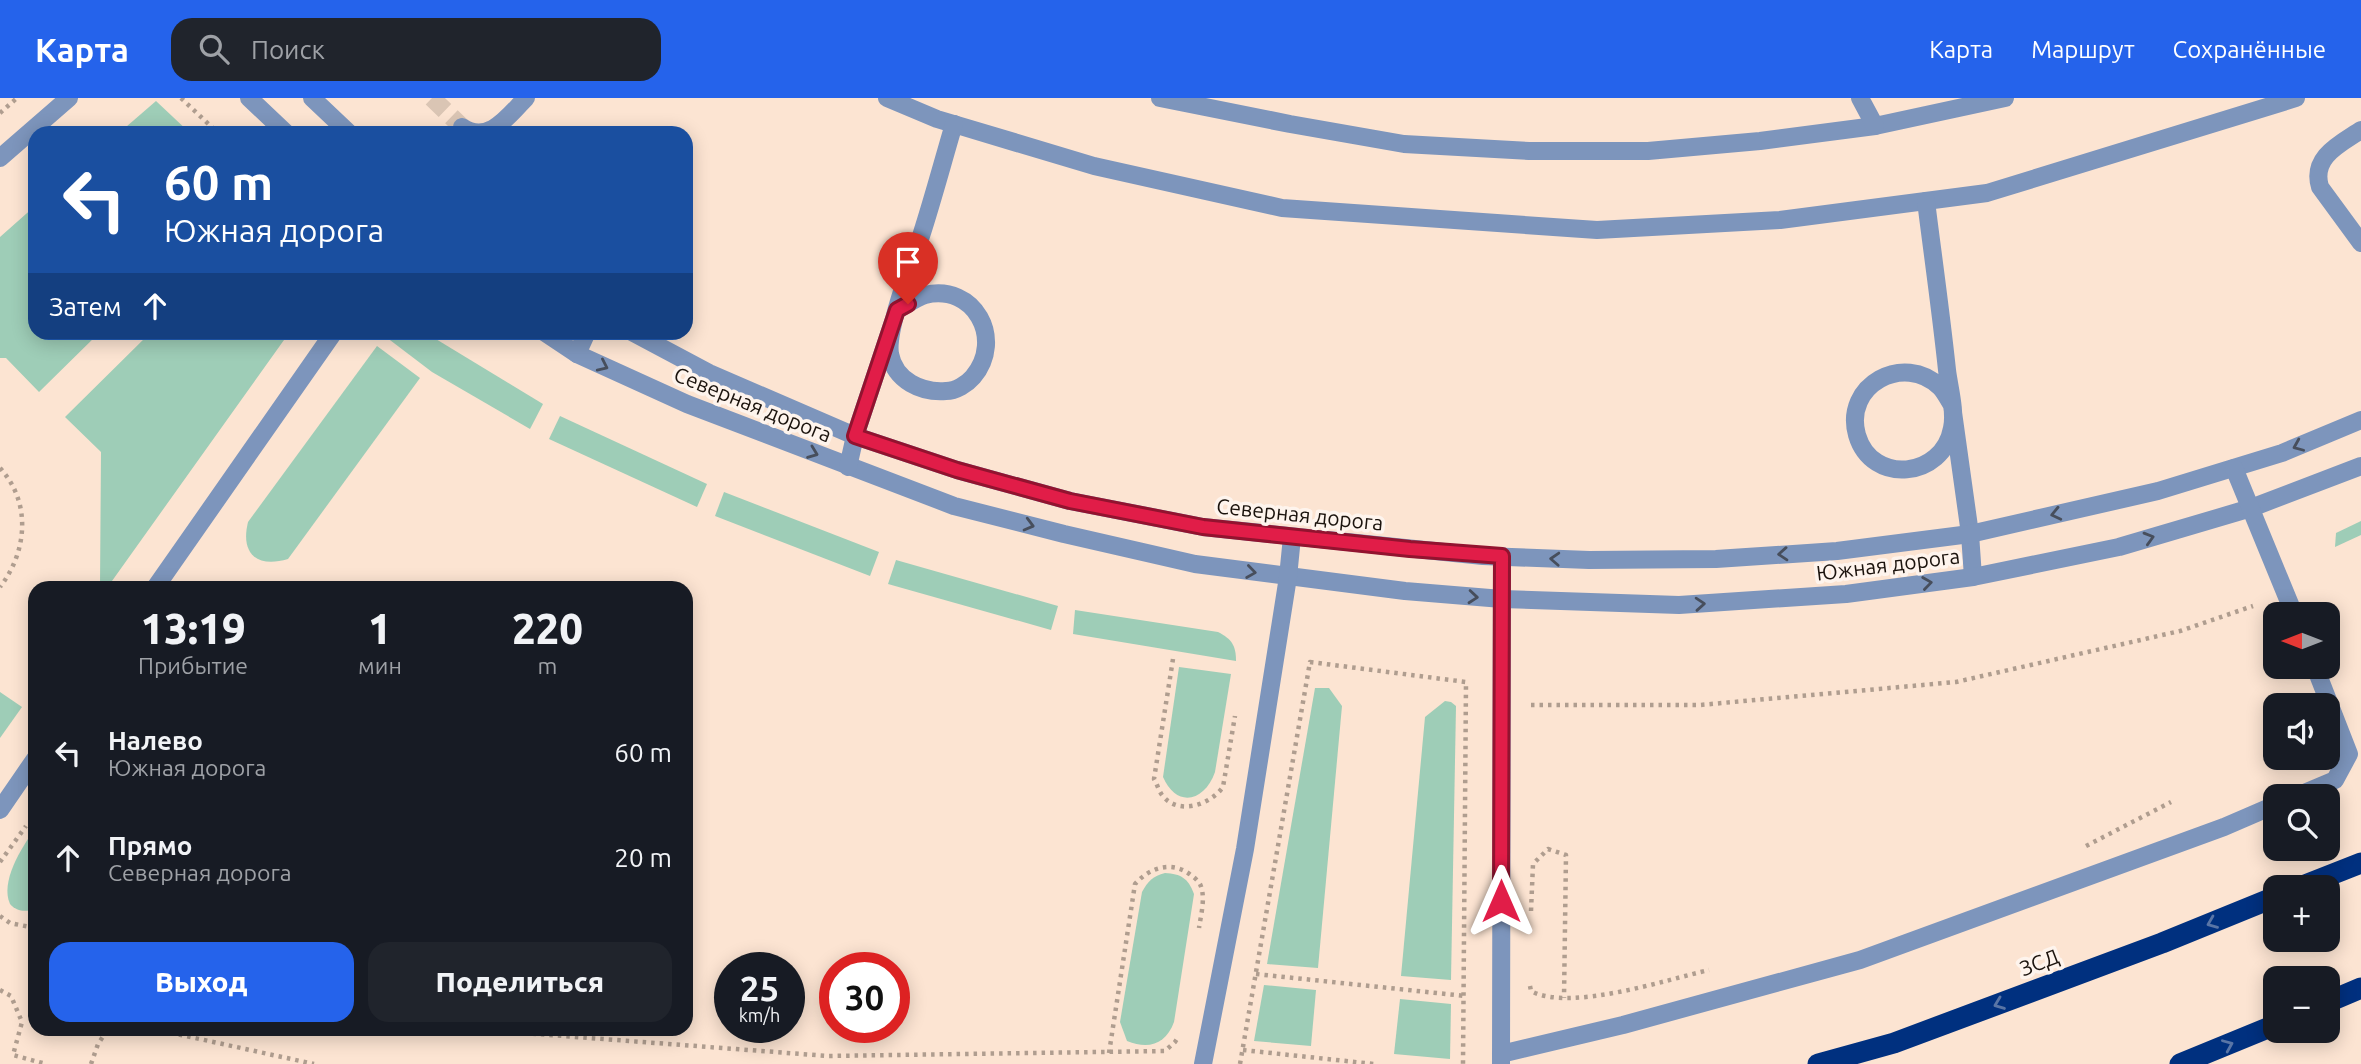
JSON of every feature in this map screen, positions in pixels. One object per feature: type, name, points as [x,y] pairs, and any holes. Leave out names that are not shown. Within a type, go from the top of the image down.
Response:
[{"type":"highway","points":[[2330,875],[2361,863]]},
{"type":"highway","name":"ЗСД","points":[[1818,1064],[1895,1043],[2162,943],[2263,902]]},
{"type":"highway","points":[[2340,997],[2361,988]]},
{"type":"highway","points":[[2180,1064],[2263,1030]]},
{"type":"street","points":[[37,126],[69,98]]},
{"type":"street","points":[[249,98],[279,126]]},
{"type":"street","points":[[499,126],[526,98]]},
{"type":"street","points":[[887,98],[954,124],[1094,166],[1282,208],[1597,230],[1780,220],[1987,193],[2296,98]]},
{"type":"street","points":[[1160,98],[1404,144],[1529,151],[1648,151],[1760,141],[1875,126],[1940,105],[2005,98]]},
{"type":"street","points":[[1860,98],[1875,126]]},
{"type":"street","points":[[317,100],[342,126]]},
{"type":"street","points":[[848,467],[855,436],[897,310],[924,295],[944,294],[962,300],[977,312],[986,330],[988,349],[981,367],[969,382],[951,391],[932,392],[914,386],[899,374],[890,356],[889,337],[923,231],[954,124]]},
{"type":"street","points":[[2361,130],[2334,147],[2323,158],[2318,179],[2320,187],[2361,243]]},
{"type":"street","points":[[0,158],[28,134]]},
{"type":"street","points":[[1926,201],[1942,321],[1953,424],[1948,443],[1937,458],[1920,468],[1900,470],[1882,465],[1867,453],[1857,436],[1855,417],[1860,398],[1872,383],[1888,373],[1908,371],[1926,376],[1942,388],[1952,405],[1970,534],[1973,577]]},
{"type":"street","points":[[160,581],[328,340]]},
{"type":"street","name":"Северная дорога","points":[[556,340],[577,354],[687,404],[954,506],[1195,564],[1405,591]]},
{"type":"street","points":[[577,354],[583,340]]},
{"type":"street","name":"Северная дорога","points":[[647,340],[709,373],[855,436],[957,470],[1070,501],[1203,527],[1410,549]]},
{"type":"street","name":"Южная дорога","points":[[1410,549],[1589,560],[1716,559],[1838,551],[1970,534],[2158,491],[2282,453],[2361,420]]},
{"type":"street","name":"Южная дорога","points":[[1405,591],[1502,599],[1679,605],[1846,593],[1973,577],[2119,547],[2251,508],[2361,466]]},
{"type":"street","points":[[2234,468],[2289,602]]},
{"type":"street","points":[[1203,1064],[1245,849],[1292,537]]},
{"type":"street","points":[[1502,556],[1501,1059],[1860,960],[2224,827],[2263,810]]},
{"type":"street","points":[[2320,679],[2349,754],[2335,780],[2326,784]]},
{"type":"street","points":[[0,810],[28,770]]},
{"type":"path","points":[[0,113],[17,98]]},
{"type":"path","points":[[181,98],[211,126]]},
{"type":"path","points":[[0,468],[19,500],[23,531],[16,561],[0,587]]},
{"type":"path","points":[[1531,705],[1700,705],[1956,682],[2180,631],[2253,606]]},
{"type":"path","points":[[1173,659],[1154,779],[1162,796],[1177,806],[1192,806],[1208,802],[1217,796],[1223,787],[1237,709]]},
{"type":"path","points":[[1240,1064],[1310,662],[1466,682],[1463,1064]]},
{"type":"path","points":[[2080,849],[2171,802]]},
{"type":"path","points":[[0,862],[28,822]]},
{"type":"path","points":[[1531,920],[1534,864],[1548,849],[1566,855],[1563,998]]},
{"type":"path","points":[[1109,1053],[1135,884],[1144,874],[1162,866],[1184,869],[1199,882],[1203,901],[1197,939]]},
{"type":"path","points":[[0,916],[10,923],[28,927]]},
{"type":"path","points":[[1529,975],[1531,991],[1542,997],[1582,999],[1715,969]]},
{"type":"path","points":[[1256,974],[1465,996]]},
{"type":"path","points":[[0,990],[11,996],[22,1022],[13,1055],[46,1064]]},
{"type":"path","points":[[563,1036],[828,1056],[1165,1051],[1183,1030]]},
{"type":"path","points":[[91,1064],[103,1036]]},
{"type":"path","points":[[186,1036],[314,1064]]},
{"type":"path","points":[[1243,1050],[1374,1064]]},
{"type":"green space","points":[[156,101],[183,126],[127,126]]},
{"type":"green space","points":[[28,212],[28,340],[92,340],[39,392],[6,358],[0,358],[0,237]]},
{"type":"green space","points":[[143,340],[284,340],[112,581],[100,581],[101,452],[65,417]]},
{"type":"green space","points":[[390,340],[438,340],[543,404],[530,429],[432,372]]},
{"type":"green space","points":[[377,346],[420,378],[288,559],[268,562],[260,560],[249,551],[246,533],[248,522]]},
{"type":"green space","points":[[560,416],[707,484],[697,507],[549,439]]},
{"type":"green space","points":[[724,492],[879,552],[870,576],[715,516]]},
{"type":"green space","points":[[2361,521],[2361,535],[2335,547],[2336,533]]},
{"type":"green space","points":[[896,560],[1058,606],[1051,630],[888,584]]},
{"type":"green space","points":[[1075,610],[1218,632],[1232,644],[1236,661],[1073,634]]},
{"type":"green space","points":[[1179,667],[1231,674],[1215,772],[1205,790],[1190,797],[1176,794],[1163,777]]},
{"type":"green space","points":[[1315,688],[1329,688],[1342,706],[1318,968],[1267,964]]},
{"type":"green space","points":[[0,692],[22,707],[0,738]]},
{"type":"green space","points":[[1445,701],[1456,706],[1451,980],[1401,976],[1425,717]]},
{"type":"green space","points":[[28,840],[28,911],[16,909],[10,904],[8,895],[10,876]]},
{"type":"green space","points":[[1165,873],[1183,878],[1194,894],[1174,1022],[1166,1036],[1156,1043],[1135,1044],[1127,1041],[1120,1022],[1142,892],[1151,880]]},
{"type":"green space","points":[[1264,985],[1316,990],[1311,1046],[1254,1041]]},
{"type":"green space","points":[[1400,999],[1451,1004],[1450,1059],[1394,1054]]},
{"type":"tunnel","points":[[432,98],[461,126]]},
{"type":"route","points":[[908,304],[897,310],[855,436],[957,470],[1070,501],[1203,527],[1502,556],[1501,901]]}]
